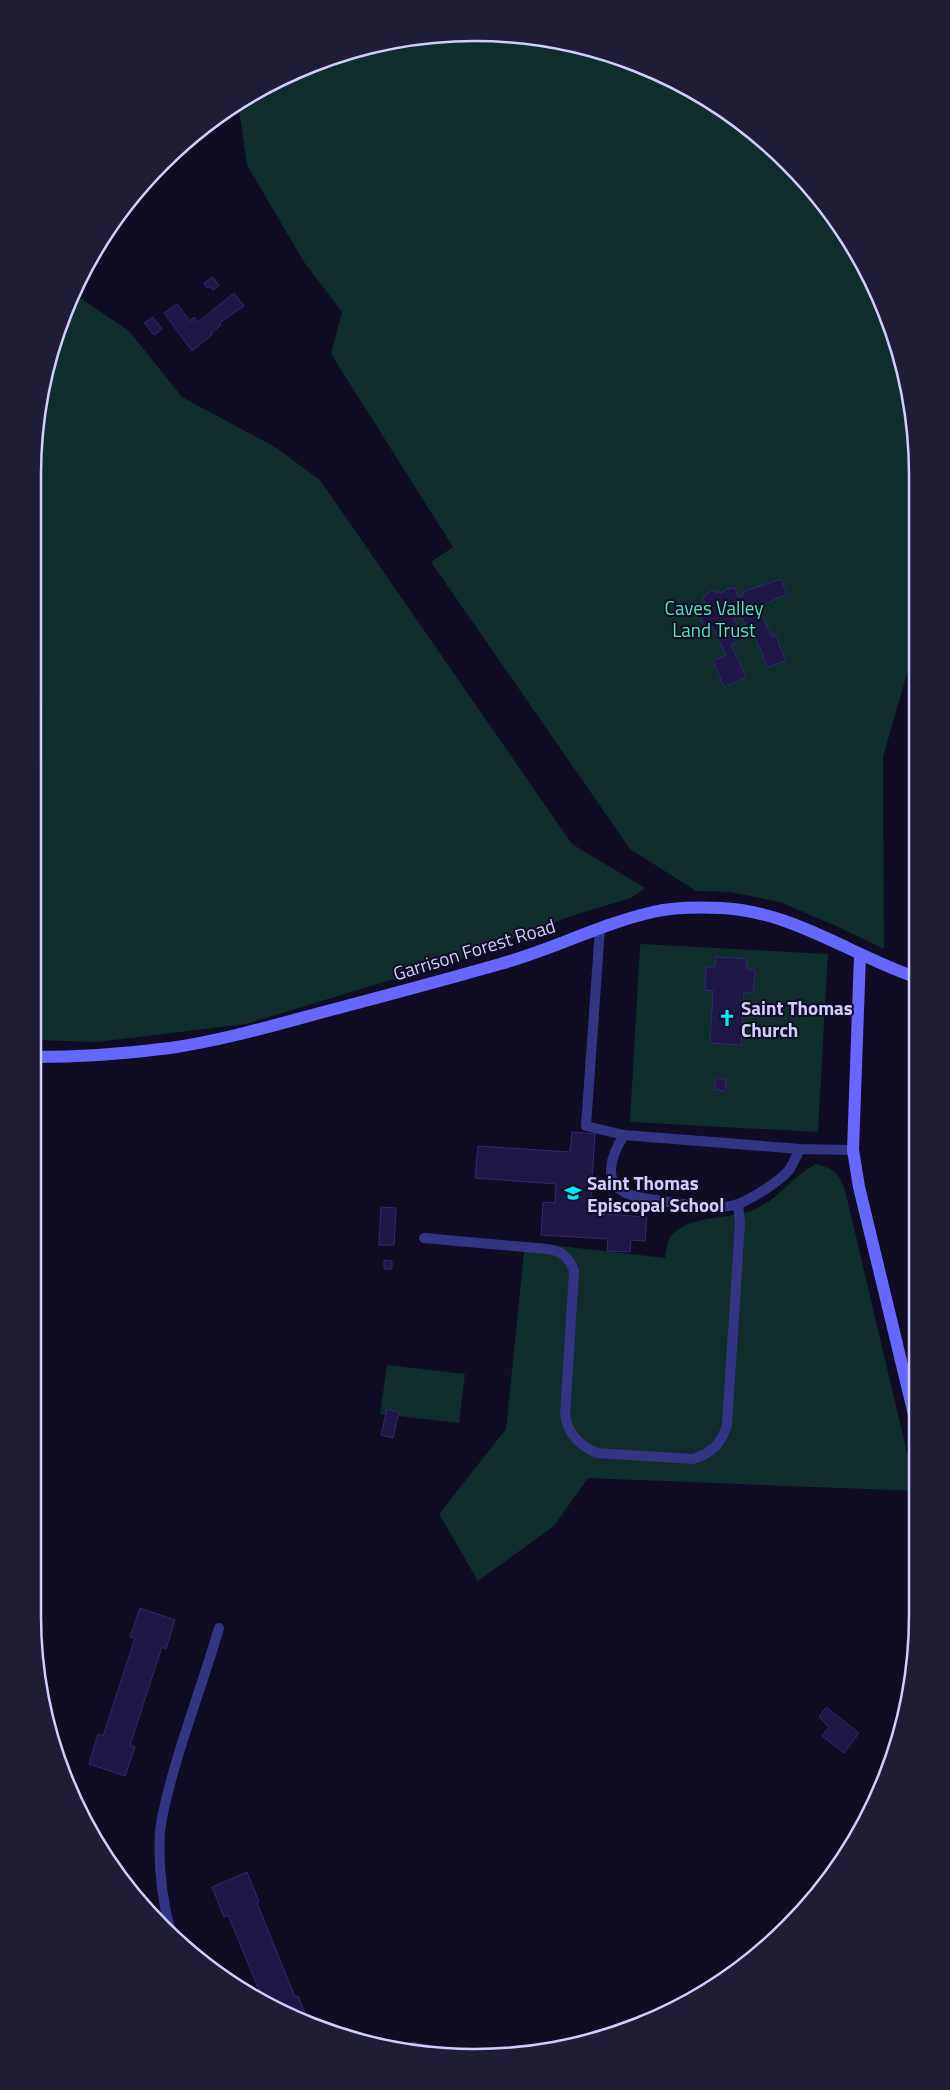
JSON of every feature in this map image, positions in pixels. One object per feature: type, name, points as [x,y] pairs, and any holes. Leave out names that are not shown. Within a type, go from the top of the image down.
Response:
[{"type":"main road","name":"Garrison Forest Road","points":[[41,1057],[116,1054],[172,1047],[245,1033],[503,964],[600,928],[654,912],[723,908],[758,913],[792,923],[860,955],[909,974]]},
{"type":"main road","points":[[860,955],[853,1150],[859,1187],[909,1394]]},
{"type":"lane","points":[[600,928],[586,1126],[624,1135],[800,1149],[853,1150]]},
{"type":"lane","points":[[624,1135],[616,1148],[611,1163],[611,1176],[617,1187],[630,1195],[703,1208],[738,1204],[768,1188],[788,1170],[800,1149]]},
{"type":"lane","points":[[424,1238],[557,1250],[565,1254],[574,1271],[565,1415],[566,1425],[586,1448],[597,1453],[693,1459],[707,1455],[716,1446],[723,1437],[727,1425],[740,1223],[738,1204]]},
{"type":"lane","points":[[168,1922],[160,1870],[160,1831],[166,1797],[219,1628]]},
{"type":"green space","name":"Caves Valley Land Trust","points":[[447,42],[503,42],[560,50],[614,64],[641,74],[692,99],[716,114],[761,149],[782,168],[819,211],[851,258],[876,309],[894,363],[905,418],[908,447],[909,666],[883,757],[884,949],[780,902],[730,892],[696,891],[630,849],[431,562],[453,547],[331,354],[342,312],[304,262],[247,165],[239,111],[283,86],[336,64],[390,50]]},
{"type":"green space","points":[[79,297],[129,331],[182,397],[275,447],[320,480],[572,844],[645,888],[631,898],[571,916],[463,958],[246,1024],[97,1042],[41,1040],[42,447],[45,418],[56,363],[64,336]]},
{"type":"green space","points":[[640,944],[828,954],[818,1132],[630,1122]],"holes":[[[716,957],[746,959],[746,969],[755,970],[753,993],[744,993],[741,1045],[710,1043],[713,991],[705,990],[706,967],[715,967]]]},
{"type":"green space","points":[[816,1164],[835,1172],[845,1190],[909,1461],[909,1491],[588,1478],[554,1526],[478,1581],[439,1514],[506,1429],[525,1242],[665,1258],[671,1236],[680,1228],[701,1220],[738,1214],[761,1206],[776,1196],[808,1168]]},
{"type":"green space","points":[[387,1365],[465,1374],[459,1423],[380,1414]]},
{"type":"building","points":[[213,277],[219,286],[213,290],[210,286],[207,288],[204,283]]},
{"type":"building","points":[[234,293],[244,306],[219,323],[221,325],[211,333],[212,335],[192,351],[164,313],[177,304],[190,321],[194,317],[198,322]]},
{"type":"building","points":[[153,317],[162,329],[154,335],[144,323]]},
{"type":"building","points":[[781,579],[787,594],[759,607],[771,636],[776,637],[786,661],[768,667],[753,633],[750,634],[742,618],[739,620],[738,616],[734,618],[743,639],[731,645],[746,677],[724,687],[713,661],[726,655],[713,627],[706,630],[699,613],[708,609],[703,598],[710,591],[716,593],[719,591],[720,594],[727,589],[735,588],[738,597],[744,595],[743,592]]},
{"type":"building","name":"Saint Thomas Church","points":[[716,957],[747,959],[746,969],[755,970],[753,993],[744,993],[741,1045],[710,1043],[713,991],[705,990],[706,967],[715,967]]},
{"type":"building","points":[[716,1078],[726,1080],[725,1091],[714,1089]]},
{"type":"building","name":"Saint Thomas Episcopal School","points":[[572,1132],[595,1134],[590,1213],[647,1217],[645,1241],[631,1240],[630,1252],[607,1251],[608,1239],[541,1235],[543,1202],[555,1203],[556,1184],[475,1178],[478,1146],[570,1152]]},
{"type":"building","points":[[381,1207],[396,1208],[394,1245],[379,1245]]},
{"type":"building","points":[[384,1260],[392,1261],[392,1269],[384,1269]]},
{"type":"building","points":[[387,1409],[399,1412],[393,1438],[381,1435]]},
{"type":"building","points":[[140,1608],[175,1620],[166,1649],[162,1647],[130,1745],[135,1747],[125,1776],[89,1764],[98,1734],[103,1736],[135,1638],[130,1637]]},
{"type":"building","points":[[826,1707],[859,1733],[844,1753],[822,1736],[829,1727],[819,1717]]},
{"type":"building","points":[[247,1872],[259,1902],[257,1903],[295,1997],[298,1996],[306,2014],[260,1992],[228,1915],[224,1917],[212,1887]]},
{"type":"place","name":"Saint Thomas Church","points":[[727,1018]]},
{"type":"place","name":"Saint Thomas Episcopal School","points":[[573,1193]]}]
